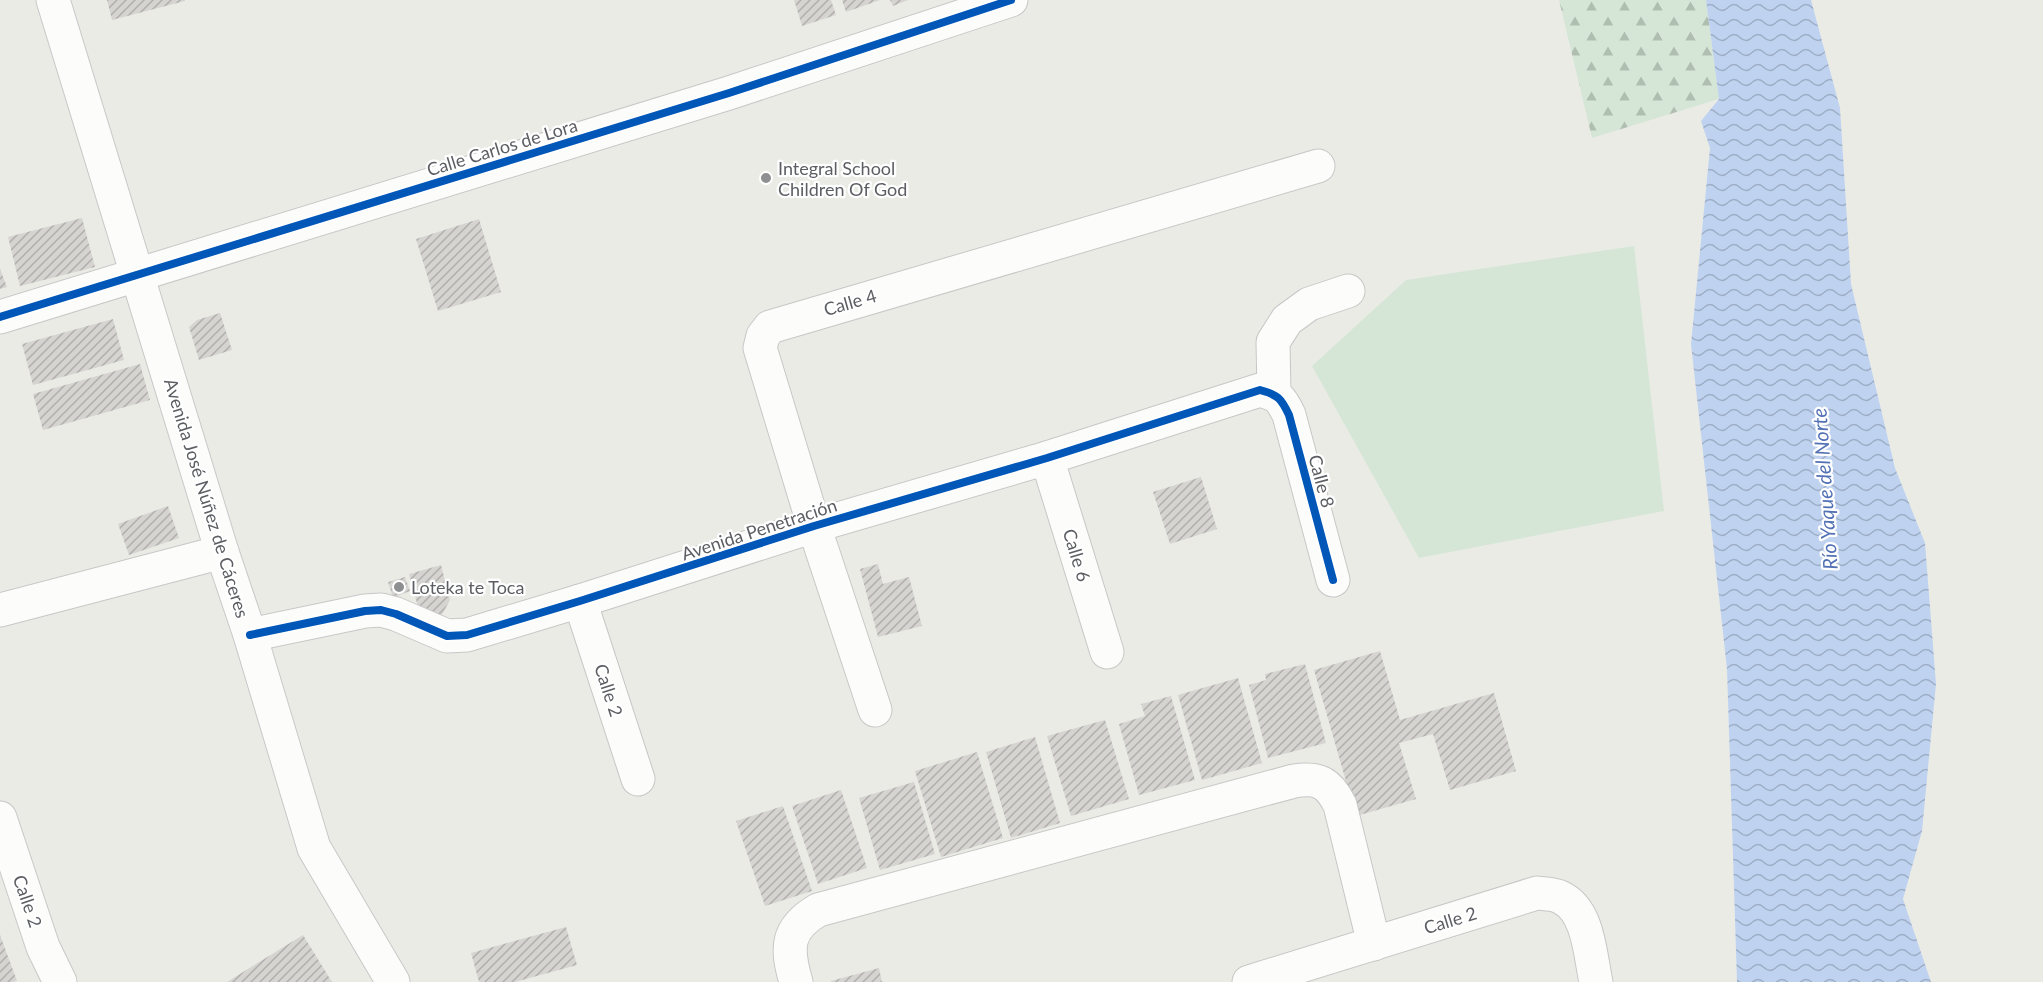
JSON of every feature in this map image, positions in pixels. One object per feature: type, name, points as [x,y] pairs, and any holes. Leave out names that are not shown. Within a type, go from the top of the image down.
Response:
[{"type":"street","name":"Avenida José Núñez de Cáceres","points":[[53,0],[314,848],[393,982]]},
{"type":"street","name":"Calle Carlos de Lora","points":[[0,317],[729,93],[1011,0]]},
{"type":"street","name":"Calle 4","points":[[875,710],[814,526],[760,348],[763,336],[770,327],[1318,166]]},
{"type":"street","points":[[1274,394],[1273,342],[1287,320],[1309,304],[1348,291]]},
{"type":"street","name":"Avenida Penetración","points":[[250,635],[365,611],[381,610],[447,636],[467,635],[814,526],[1047,458],[1236,396],[1260,390],[1274,394]]},
{"type":"street","name":"Calle 8","points":[[1274,394],[1283,401],[1289,415],[1333,580]]},
{"type":"street","name":"Calle 6","points":[[1047,458],[1107,652]]},
{"type":"street","points":[[0,610],[222,552]]},
{"type":"street","name":"Calle 2","points":[[580,601],[638,779]]},
{"type":"street","points":[[796,982],[789,951],[792,935],[803,919],[818,910],[1307,779],[1322,782],[1332,790],[1340,805],[1374,944]]},
{"type":"street","name":"Calle 2","points":[[0,818],[43,947],[60,982]]},
{"type":"street","name":"Calle 2","points":[[1249,982],[1537,893],[1560,897],[1572,905],[1581,917],[1596,982]]},
{"type":"green space","points":[[1559,0],[1706,0],[1719,99],[1592,138]]},
{"type":"green space","points":[[1634,246],[1664,511],[1419,558],[1312,366],[1406,280]]},
{"type":"water","name":"Río Yaque del Norte","points":[[1706,0],[1811,0],[1840,108],[1851,284],[1895,468],[1925,543],[1936,684],[1922,831],[1903,899],[1931,982],[1737,982],[1727,669],[1691,344],[1710,148],[1701,121],[1719,99]]},
{"type":"building","points":[[107,0],[185,0],[185,1],[112,20]]},
{"type":"building","points":[[794,0],[831,0],[836,15],[802,26]]},
{"type":"building","points":[[842,0],[880,0],[846,12]]},
{"type":"building","points":[[890,0],[908,0],[893,6]]},
{"type":"building","points":[[82,218],[95,267],[20,286],[8,237]]},
{"type":"building","points":[[479,219],[501,292],[438,311],[416,239]]},
{"type":"building","points":[[0,269],[7,287],[0,289]]},
{"type":"building","points":[[220,313],[232,350],[199,360],[189,327],[197,320]]},
{"type":"building","points":[[113,319],[124,360],[33,385],[22,344]]},
{"type":"building","points":[[140,364],[150,400],[43,430],[33,394]]},
{"type":"building","points":[[1201,477],[1217,529],[1170,544],[1153,492]]},
{"type":"building","points":[[168,506],[179,538],[129,555],[118,524]]},
{"type":"building","points":[[878,564],[883,584],[909,577],[922,626],[878,637],[860,569]]},
{"type":"building","points":[[441,565],[450,600],[439,620],[418,607],[409,574]]},
{"type":"building","name":"Loteka te Toca","points":[[405,577],[410,591],[393,598],[388,582]]},
{"type":"building","points":[[1380,651],[1400,720],[1494,693],[1516,771],[1450,790],[1433,734],[1399,743],[1416,799],[1356,816],[1314,670]]},
{"type":"building","points":[[1305,664],[1326,743],[1268,758],[1249,685],[1266,680],[1265,674]]},
{"type":"building","points":[[1238,678],[1262,763],[1202,780],[1178,695]]},
{"type":"building","points":[[1171,696],[1195,780],[1139,795],[1119,724],[1145,716],[1141,704]]},
{"type":"building","points":[[1105,720],[1129,799],[1071,816],[1047,736]]},
{"type":"building","points":[[1035,737],[1060,823],[1011,838],[986,752]]},
{"type":"building","points":[[977,752],[1003,838],[941,857],[915,771]]},
{"type":"building","points":[[914,782],[935,854],[880,870],[859,798]]},
{"type":"building","points":[[841,790],[867,868],[818,884],[792,806]]},
{"type":"building","points":[[783,806],[812,891],[765,906],[736,821]]},
{"type":"building","points":[[566,927],[577,965],[515,982],[479,982],[471,953]]},
{"type":"building","points":[[0,935],[17,981],[0,982]]},
{"type":"building","points":[[303,935],[332,982],[227,982]]},
{"type":"building","points":[[879,968],[882,982],[831,982],[831,981]]},
{"type":"cycle path","points":[[0,317],[729,93],[1011,0]]},
{"type":"cycle path","points":[[250,635],[365,611],[381,610],[447,636],[467,635],[814,526],[1047,458],[1260,390],[1278,398],[1289,415],[1333,580]]},
{"type":"place","name":"Integral School Children Of God","points":[[766,178]]},
{"type":"place","name":"Loteka te Toca","points":[[399,587]]}]
